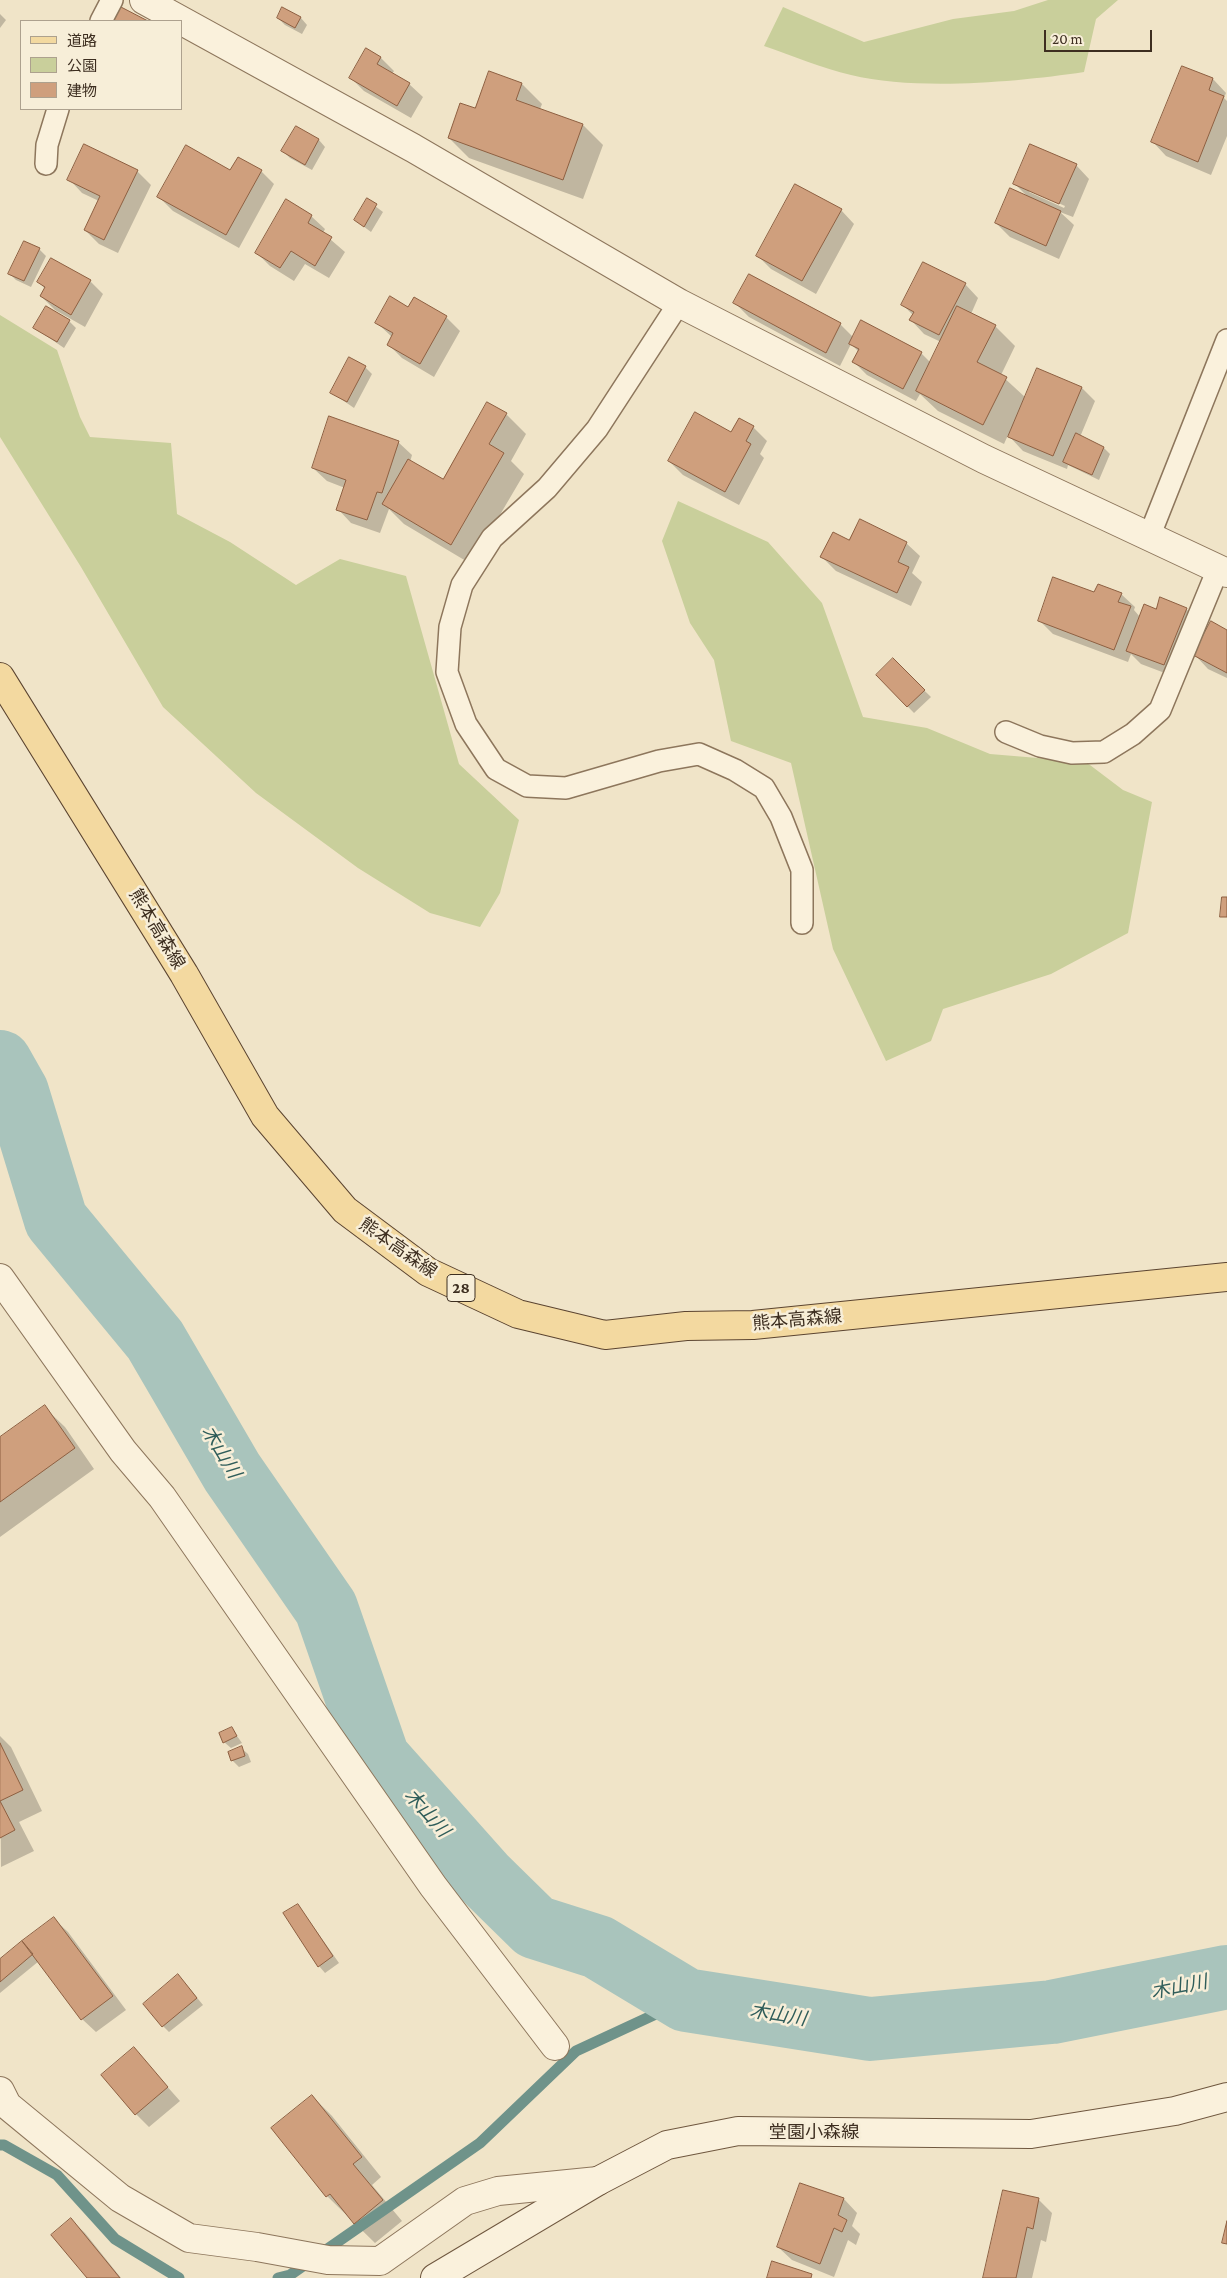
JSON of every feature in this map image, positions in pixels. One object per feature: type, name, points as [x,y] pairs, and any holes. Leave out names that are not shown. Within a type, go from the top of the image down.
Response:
[{"type":"main road","name":"熊本高森線","points":[[0,677],[179,965],[265,1116],[345,1210],[428,1272],[518,1314],[605,1335],[686,1326],[753,1325],[1227,1277]]},
{"type":"street","points":[[144,0],[180,20]]},
{"type":"street","points":[[182,21],[413,148],[679,303],[984,459],[1222,571]]},
{"type":"street","points":[[0,1278],[123,1451],[162,1497],[433,1886],[555,2046]]},
{"type":"street","points":[[0,2091],[7,2105],[120,2198],[189,2238],[257,2246],[328,2260],[380,2261],[465,2201],[498,2191],[598,2181]]},
{"type":"street","name":"堂園小森線","points":[[435,2278],[598,2181],[667,2145],[738,2132],[1031,2134],[1175,2111],[1227,2097]]},
{"type":"lane","points":[[102,20],[112,0]]},
{"type":"lane","points":[[46,164],[47,145],[58,110]]},
{"type":"lane","points":[[679,303],[597,429],[547,488],[492,538],[462,585],[450,627],[448,672],[466,724],[496,769],[526,786],[566,788],[659,761],[699,754],[735,770],[764,788],[781,817],[802,870],[802,923]]},
{"type":"lane","points":[[1149,537],[1227,340]]},
{"type":"lane","points":[[1006,732],[1040,746],[1072,753],[1104,752],[1133,734],[1160,710],[1222,571]]},
{"type":"green space","points":[[1048,0],[1118,0],[1096,19],[1084,72],[998,82],[906,83],[851,75],[764,46],[783,7],[864,42],[953,19],[1014,11]]},
{"type":"green space","points":[[0,315],[57,350],[80,417],[90,437],[171,443],[177,514],[230,542],[296,585],[340,559],[406,576],[459,764],[519,820],[500,893],[480,927],[430,913],[358,868],[256,793],[163,707],[81,567],[0,437]]},
{"type":"green space","points":[[678,501],[768,542],[822,603],[863,717],[927,728],[990,754],[1086,762],[1123,790],[1152,802],[1128,933],[1051,974],[943,1009],[931,1041],[886,1061],[833,949],[791,763],[731,741],[714,660],[690,623],[662,541]]},
{"type":"building","points":[[119,6],[146,20],[112,20]]},
{"type":"building","points":[[282,7],[301,17],[295,28],[277,18]]},
{"type":"building","points":[[366,48],[381,57],[377,64],[410,83],[397,106],[349,78]]},
{"type":"building","points":[[1182,66],[1213,78],[1209,90],[1224,96],[1198,162],[1151,142]]},
{"type":"building","points":[[489,71],[522,83],[516,100],[583,124],[563,180],[448,138],[460,103],[475,108]]},
{"type":"building","points":[[296,126],[319,139],[305,165],[281,151]]},
{"type":"building","points":[[84,144],[138,170],[104,240],[84,230],[100,196],[67,180]]},
{"type":"building","points":[[1030,144],[1077,164],[1059,204],[1013,184]]},
{"type":"building","points":[[186,145],[230,170],[238,157],[262,170],[226,235],[157,197]]},
{"type":"building","points":[[795,184],[842,209],[802,281],[756,256]]},
{"type":"building","points":[[1010,188],[1061,211],[1046,246],[995,223]]},
{"type":"building","points":[[367,198],[377,204],[364,227],[354,220]]},
{"type":"building","points":[[286,199],[312,215],[308,223],[332,237],[315,266],[291,251],[280,268],[255,253]]},
{"type":"building","points":[[24,241],[40,248],[24,281],[8,274]]},
{"type":"building","points":[[51,258],[91,280],[71,315],[40,296],[45,287],[37,282]]},
{"type":"building","points":[[923,262],[966,283],[939,335],[909,320],[914,312],[901,305]]},
{"type":"building","points":[[749,274],[841,323],[826,353],[733,303]]},
{"type":"building","points":[[390,296],[408,307],[414,297],[447,316],[420,364],[387,345],[393,333],[375,323]]},
{"type":"building","points":[[46,306],[70,320],[57,342],[33,328]]},
{"type":"building","points":[[957,306],[996,325],[977,362],[1007,377],[983,425],[916,391]]},
{"type":"building","points":[[861,320],[922,352],[903,389],[852,362],[859,349],[849,344]]},
{"type":"building","points":[[349,357],[366,366],[347,402],[330,393]]},
{"type":"building","points":[[1037,368],[1082,387],[1053,456],[1008,437]]},
{"type":"building","points":[[487,402],[507,413],[489,444],[504,453],[451,545],[382,504],[408,459],[443,479]]},
{"type":"building","points":[[695,412],[731,432],[739,418],[754,426],[746,441],[751,444],[725,492],[668,461]]},
{"type":"building","points":[[329,416],[399,441],[382,493],[377,492],[367,520],[336,510],[346,480],[312,468]]},
{"type":"building","points":[[1076,433],[1104,447],[1092,475],[1063,462]]},
{"type":"building","points":[[860,519],[907,542],[898,562],[909,567],[897,593],[820,557],[833,532],[849,540]]},
{"type":"building","points":[[1053,577],[1094,592],[1098,584],[1122,593],[1118,602],[1131,606],[1114,650],[1038,621]]},
{"type":"building","points":[[1160,597],[1187,608],[1164,665],[1126,651],[1144,604],[1156,609]]},
{"type":"building","points":[[1211,621],[1227,630],[1227,673],[1193,655]]},
{"type":"building","points":[[893,658],[925,690],[907,707],[876,675]]},
{"type":"building","points":[[1222,897],[1227,897],[1227,917],[1220,917]]},
{"type":"building","points":[[45,1405],[75,1448],[0,1502],[0,1437]]},
{"type":"building","points":[[232,1727],[237,1736],[223,1743],[219,1733]]},
{"type":"building","points":[[0,1743],[23,1790],[0,1801]]},
{"type":"building","points":[[242,1746],[245,1756],[231,1761],[228,1752]]},
{"type":"building","points":[[0,1801],[15,1830],[0,1838]]},
{"type":"building","points":[[298,1904],[333,1956],[318,1967],[283,1913]]},
{"type":"building","points":[[54,1917],[113,1996],[81,2020],[22,1941]]},
{"type":"building","points":[[22,1941],[33,1954],[0,1982],[0,1959]]},
{"type":"building","points":[[178,1974],[197,1998],[162,2027],[143,2004]]},
{"type":"building","points":[[134,2047],[168,2087],[135,2115],[101,2075]]},
{"type":"building","points":[[312,2095],[362,2157],[353,2164],[383,2200],[354,2224],[330,2194],[326,2197],[271,2128]]},
{"type":"building","points":[[800,2183],[844,2198],[838,2215],[847,2220],[842,2232],[834,2228],[820,2264],[777,2247]]},
{"type":"building","points":[[1003,2190],[1039,2198],[1033,2229],[1027,2227],[1016,2278],[983,2278]]},
{"type":"building","points":[[71,2218],[120,2278],[87,2278],[51,2235]]},
{"type":"building","points":[[1227,2221],[1227,2244],[1222,2243]]},
{"type":"building","points":[[772,2261],[812,2274],[811,2278],[767,2278]]},
{"type":"waterway","name":"木山川","points":[[0,1062],[17,1092],[56,1220],[155,1340],[232,1472],[326,1608],[378,1758],[484,1877],[535,1927],[598,1947],[686,2000],[870,2029],[1052,2012],[1227,1977]]},
{"type":"waterway","points":[[278,2278],[290,2275],[480,2143],[576,2051],[686,2000]]},
{"type":"waterway","points":[[0,2145],[4,2145],[57,2175],[115,2239],[179,2278]]}]
